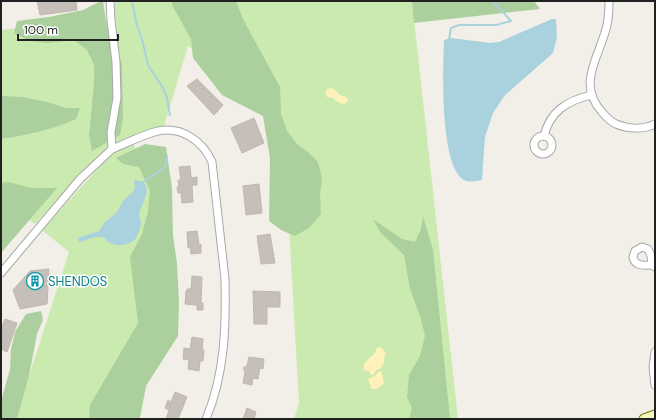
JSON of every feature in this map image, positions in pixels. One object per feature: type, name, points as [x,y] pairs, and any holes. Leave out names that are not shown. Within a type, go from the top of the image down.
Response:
[{"type":"main road","points":[[644,419],[655,415]]},
{"type":"street","points":[[110,1],[110,16],[116,62],[117,98],[111,132],[112,149]]},
{"type":"street","points":[[609,1],[608,20],[590,79],[591,95],[596,105],[605,116],[610,121],[618,125],[642,128],[655,124]]},
{"type":"street","points":[[544,136],[550,118],[559,109],[575,100],[591,95]]},
{"type":"street","points":[[1,272],[80,180],[112,149],[156,132],[168,130],[184,133],[198,141],[212,162],[226,279],[223,355],[212,405],[206,419]]},
{"type":"street","points":[[655,352],[653,367],[655,385]]},
{"type":"green space","points":[[103,1],[107,28],[122,64],[123,118],[120,135],[92,151],[89,136],[94,83],[94,65],[87,50],[74,40],[47,43],[30,41],[14,33],[17,21],[49,17],[83,10]]},
{"type":"green space","points":[[115,1],[412,1],[458,419],[294,419],[299,403],[289,227],[276,106],[188,46],[164,126],[107,148],[35,224],[1,201],[1,30],[115,19]]},
{"type":"green space","points":[[172,1],[236,1],[243,19],[280,87],[281,114],[287,131],[297,144],[318,162],[322,179],[320,194],[321,214],[309,228],[295,236],[281,230],[269,221],[270,158],[263,116],[222,95],[193,58],[191,39],[172,5]]},
{"type":"green space","points":[[412,1],[534,1],[540,9],[414,23]]},
{"type":"green space","points":[[1,96],[23,97],[66,108],[80,108],[76,119],[67,123],[39,132],[1,139]]},
{"type":"green space","points":[[133,144],[165,214],[161,322],[106,419],[17,419],[29,376],[69,252],[42,230],[113,152]]},
{"type":"green space","points":[[145,144],[166,147],[172,188],[173,236],[177,263],[179,304],[178,336],[146,386],[140,418],[89,419],[90,405],[138,323],[130,257],[142,234],[148,211],[150,191],[139,167],[123,164],[116,158]]},
{"type":"green space","points":[[8,182],[32,188],[57,188],[1,253],[1,183]]},
{"type":"green space","points":[[423,216],[433,250],[450,419],[409,419],[412,408],[407,397],[409,375],[420,356],[425,336],[421,319],[410,289],[404,255],[380,232],[373,219],[402,239],[415,242],[421,229]]},
{"type":"green space","points":[[41,311],[43,320],[37,334],[29,376],[17,419],[1,419],[1,401],[10,369],[11,349],[15,332],[26,314]]},
{"type":"sand","points":[[332,88],[339,95],[347,97],[348,100],[346,103],[340,103],[333,98],[327,97],[325,92],[327,89]]},
{"type":"sand","points":[[380,347],[386,353],[384,363],[380,369],[376,370],[374,374],[371,375],[369,371],[364,370],[364,365],[366,361],[374,354],[377,348]]},
{"type":"sand","points":[[381,371],[384,383],[377,389],[371,388],[368,379]]},
{"type":"water","points":[[552,19],[556,19],[557,37],[553,53],[505,95],[493,113],[485,137],[482,180],[470,182],[464,180],[456,171],[450,156],[446,136],[443,92],[444,40],[451,38],[490,43],[499,42]]},
{"type":"water","points":[[134,180],[143,182],[147,191],[140,212],[141,223],[137,236],[134,240],[124,245],[116,245],[110,243],[104,238],[98,237],[79,242],[78,238],[99,231],[105,222],[117,212],[123,201],[133,192],[135,188]]},
{"type":"building","points":[[37,1],[76,1],[77,10],[40,15]]},
{"type":"building","points":[[197,79],[223,105],[214,115],[187,86]]},
{"type":"building","points":[[254,118],[264,143],[242,153],[231,128]]},
{"type":"building","points":[[190,166],[191,178],[197,177],[197,185],[192,185],[193,202],[182,203],[181,193],[178,193],[177,187],[179,187],[178,180],[181,180],[179,167]]},
{"type":"building","points":[[259,184],[262,213],[246,215],[243,186]]},
{"type":"building","points":[[197,231],[199,245],[201,244],[201,253],[191,254],[190,247],[188,248],[187,232]]},
{"type":"building","points":[[270,234],[275,263],[261,264],[257,236]]},
{"type":"building","name":"SHENDOS","points":[[49,269],[47,304],[20,309],[13,290],[30,271]]},
{"type":"building","points":[[192,276],[202,277],[201,303],[203,303],[203,310],[197,310],[197,305],[185,304],[186,291],[187,289],[191,289]]},
{"type":"building","points":[[253,291],[280,292],[280,307],[267,307],[267,324],[254,324]]},
{"type":"building","points":[[5,319],[17,323],[7,352],[1,349],[1,329]]},
{"type":"building","points":[[192,337],[203,339],[203,361],[200,361],[199,371],[188,369],[189,360],[183,359],[184,348],[190,349]]},
{"type":"building","points":[[249,357],[264,359],[263,369],[260,368],[258,379],[253,378],[252,385],[243,383],[245,372],[243,368],[247,366]]},
{"type":"building","points":[[175,392],[187,397],[178,419],[166,419],[169,410],[165,408],[168,400],[171,402]]},
{"type":"building","points":[[247,408],[256,412],[254,419],[243,419]]},
{"type":"waterway","points":[[132,1],[137,26],[142,39],[148,65],[163,88],[167,98],[170,115]]},
{"type":"waterway","points":[[449,39],[451,28],[459,25],[496,25],[511,21],[493,1]]},
{"type":"waterway","points":[[143,182],[164,168],[166,165],[167,156]]},
{"type":"place","name":"SHENDOS","points":[[35,281]]}]
